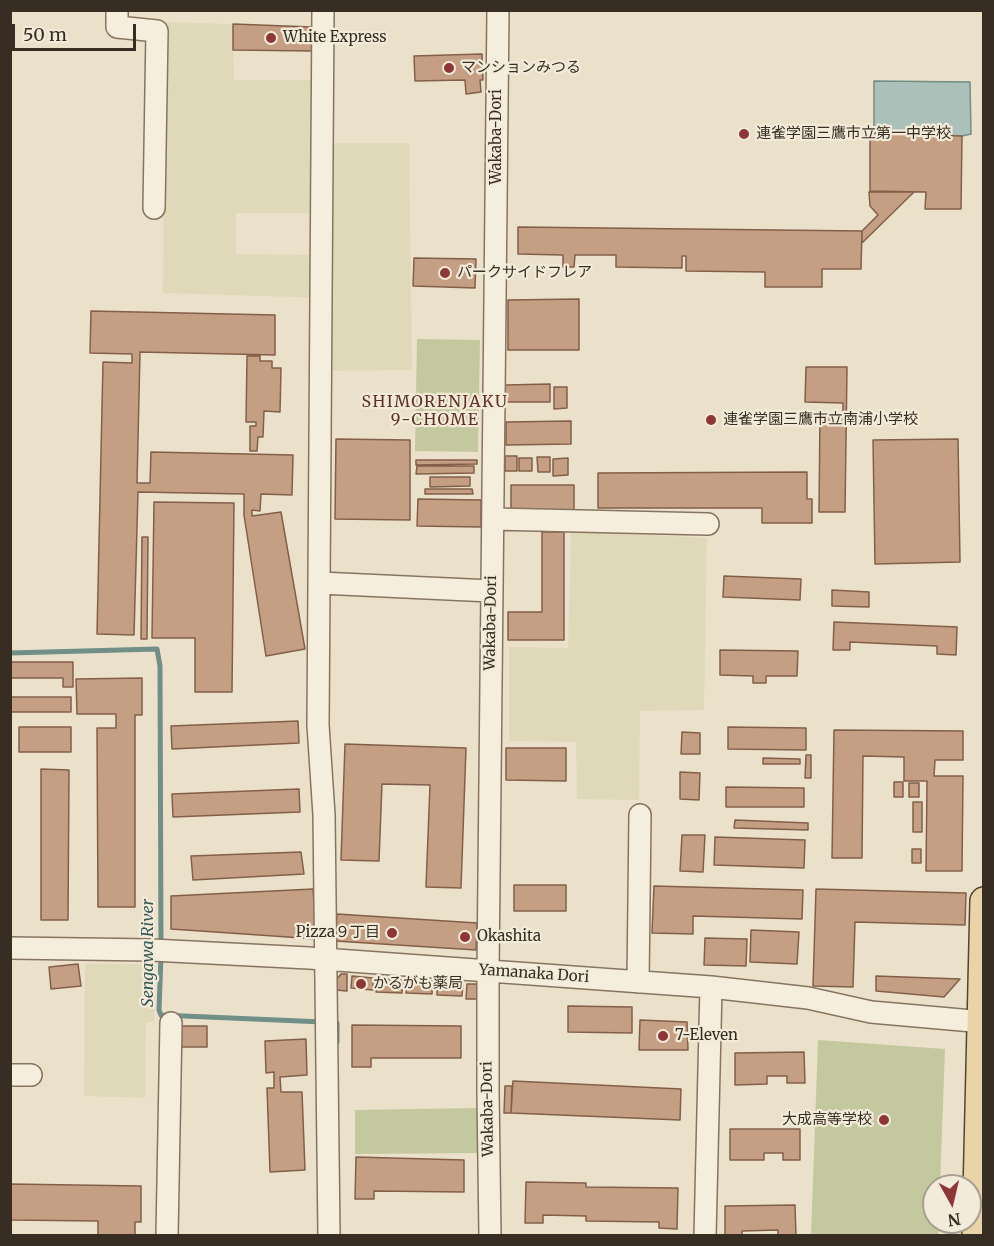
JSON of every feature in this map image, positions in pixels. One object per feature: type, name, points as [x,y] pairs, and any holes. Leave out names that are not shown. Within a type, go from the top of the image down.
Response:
[{"type":"main road","points":[[976,1236],[984,901]]},
{"type":"street","points":[[117,10],[117,27],[157,31],[154,208]]},
{"type":"street","points":[[323,10],[318,725],[324,815],[329,1236]]},
{"type":"street","name":"Wakaba-Dori","points":[[490,1236],[488,971],[498,10]]},
{"type":"street","points":[[494,519],[708,524]]},
{"type":"street","points":[[320,583],[491,591]]},
{"type":"street","points":[[638,982],[640,815]]},
{"type":"street","name":"Yamanaka Dori","points":[[10,948],[160,950],[326,959],[711,987],[808,998],[871,1012],[982,1022]]},
{"type":"street","points":[[705,1236],[711,987]]},
{"type":"street","points":[[167,1236],[171,1023]]},
{"type":"shaded area","points":[[164,22],[233,24],[234,80],[312,80],[316,143],[409,143],[412,370],[327,371],[325,298],[163,293]],"holes":[[[236,213],[315,213],[315,255],[236,254]]]},
{"type":"shaded area","points":[[571,531],[707,538],[704,710],[640,711],[639,800],[577,799],[576,742],[509,741],[509,647],[568,648]]},
{"type":"shaded area","points":[[85,964],[155,964],[154,1021],[146,1023],[145,1098],[84,1096]]},
{"type":"green space","points":[[417,339],[480,340],[478,452],[415,451]]},
{"type":"green space","name":"大成高等学校","points":[[818,1040],[945,1049],[940,1174],[922,1174],[922,1234],[938,1235],[811,1235]]},
{"type":"green space","points":[[477,1108],[477,1153],[355,1154],[355,1110]]},
{"type":"water","points":[[874,81],[970,82],[971,134],[962,136],[874,133]]},
{"type":"building","points":[[233,24],[312,27],[312,51],[233,50]]},
{"type":"building","name":"マンションみつる","points":[[482,54],[481,92],[466,94],[465,80],[415,81],[414,56]]},
{"type":"building","points":[[870,133],[962,136],[961,209],[925,209],[926,192],[870,191]]},
{"type":"building","points":[[869,192],[914,192],[862,243],[862,231],[878,215],[870,206]]},
{"type":"building","points":[[518,227],[862,231],[861,269],[822,269],[822,287],[765,287],[765,272],[686,271],[686,256],[682,256],[682,268],[616,267],[616,255],[575,255],[574,267],[563,267],[563,255],[518,254]]},
{"type":"building","name":"パークサイドフレア","points":[[414,258],[476,259],[475,288],[413,286]]},
{"type":"building","points":[[579,299],[579,350],[508,350],[508,300]]},
{"type":"building","points":[[91,311],[275,315],[275,355],[140,352],[137,483],[150,483],[151,452],[293,455],[292,495],[261,494],[260,511],[252,510],[252,516],[281,512],[305,649],[266,656],[244,515],[244,494],[138,492],[134,635],[97,634],[103,362],[132,363],[132,354],[90,353]]},
{"type":"building","points":[[247,356],[260,356],[260,361],[272,361],[272,368],[281,368],[280,412],[264,411],[263,437],[258,437],[257,451],[250,451],[250,426],[256,426],[256,422],[246,422]]},
{"type":"building","points":[[806,367],[847,367],[845,512],[819,512],[820,414],[843,414],[843,403],[805,402]]},
{"type":"building","points":[[550,384],[550,402],[505,402],[505,385]]},
{"type":"building","points":[[554,387],[567,387],[567,408],[554,409]]},
{"type":"building","points":[[571,421],[571,444],[506,445],[506,422]]},
{"type":"building","points":[[336,439],[410,440],[410,520],[335,519]]},
{"type":"building","points":[[958,439],[960,562],[875,564],[873,440]]},
{"type":"building","points":[[505,456],[517,456],[517,471],[505,471]]},
{"type":"building","points":[[537,457],[550,457],[550,472],[538,472]]},
{"type":"building","points":[[519,458],[532,458],[532,471],[519,471]]},
{"type":"building","points":[[568,458],[568,475],[553,476],[553,459]]},
{"type":"building","points":[[416,460],[477,460],[477,464],[416,465]]},
{"type":"building","points":[[417,466],[474,466],[474,473],[416,474]]},
{"type":"building","points":[[807,472],[807,499],[812,499],[812,523],[762,523],[762,508],[598,508],[598,473]]},
{"type":"building","points":[[430,477],[470,477],[470,486],[430,487]]},
{"type":"building","points":[[511,485],[574,485],[574,510],[511,510]]},
{"type":"building","points":[[425,489],[472,489],[473,494],[425,494]]},
{"type":"building","points":[[418,499],[481,500],[481,527],[417,526]]},
{"type":"building","points":[[154,502],[234,503],[232,692],[195,692],[195,638],[152,638]]},
{"type":"building","points":[[542,532],[564,532],[564,640],[508,640],[508,612],[542,612]]},
{"type":"building","points":[[142,537],[148,537],[147,639],[141,639]]},
{"type":"building","points":[[724,576],[801,579],[800,600],[723,597]]},
{"type":"building","points":[[832,590],[869,592],[869,607],[832,606]]},
{"type":"building","points":[[834,622],[957,627],[956,655],[937,654],[937,646],[850,642],[850,650],[833,650]]},
{"type":"building","points":[[720,650],[798,651],[797,676],[766,676],[766,683],[753,683],[753,676],[720,675]]},
{"type":"building","points":[[10,662],[73,662],[73,687],[63,687],[63,678],[10,678]]},
{"type":"building","points":[[142,678],[142,715],[135,715],[135,907],[98,907],[97,728],[116,728],[116,714],[77,714],[76,679]]},
{"type":"building","points":[[10,697],[71,697],[71,712],[10,712]]},
{"type":"building","points":[[298,721],[299,743],[172,749],[171,726]]},
{"type":"building","points":[[19,727],[71,727],[71,752],[19,752]]},
{"type":"building","points":[[728,727],[806,728],[806,750],[728,749]]},
{"type":"building","points":[[834,730],[963,731],[963,760],[935,760],[934,776],[963,776],[962,871],[926,871],[927,781],[904,781],[904,757],[863,756],[862,858],[832,858]]},
{"type":"building","points":[[682,732],[700,733],[700,754],[681,754]]},
{"type":"building","points":[[345,744],[466,748],[461,888],[426,887],[430,785],[382,784],[379,861],[341,860]]},
{"type":"building","points":[[506,748],[566,748],[566,781],[506,780]]},
{"type":"building","points":[[806,755],[811,755],[811,778],[805,778]]},
{"type":"building","points":[[763,758],[800,759],[800,764],[763,764]]},
{"type":"building","points":[[41,769],[69,770],[68,920],[41,920]]},
{"type":"building","points":[[680,772],[700,773],[699,800],[680,799]]},
{"type":"building","points":[[894,782],[903,782],[903,797],[894,797]]},
{"type":"building","points":[[909,783],[919,783],[919,797],[909,797]]},
{"type":"building","points":[[726,787],[804,788],[804,807],[726,807]]},
{"type":"building","points":[[299,789],[300,812],[173,817],[172,794]]},
{"type":"building","points":[[913,802],[922,802],[922,832],[913,832]]},
{"type":"building","points":[[735,820],[808,823],[808,830],[734,828]]},
{"type":"building","points":[[682,835],[705,835],[703,872],[680,871]]},
{"type":"building","points":[[715,837],[805,840],[804,868],[714,865]]},
{"type":"building","points":[[912,849],[921,849],[921,863],[912,863]]},
{"type":"building","points":[[301,852],[304,874],[193,880],[191,856]]},
{"type":"building","points":[[514,885],[566,885],[566,911],[514,911]]},
{"type":"building","points":[[654,886],[803,890],[802,919],[693,916],[693,934],[652,933]]},
{"type":"building","points":[[313,889],[317,939],[171,929],[171,896]]},
{"type":"building","points":[[816,889],[966,893],[965,925],[855,922],[853,987],[813,986]]},
{"type":"building","points":[[337,914],[477,923],[476,950],[335,941]]},
{"type":"building","points":[[751,930],[799,932],[797,964],[750,962]]},
{"type":"building","points":[[705,938],[747,939],[746,966],[704,965]]},
{"type":"building","points":[[78,964],[81,986],[51,989],[49,967]]},
{"type":"building","points":[[341,974],[347,974],[347,991],[336,990],[336,980]]},
{"type":"building","points":[[352,976],[373,978],[373,990],[351,988]]},
{"type":"building","points":[[876,976],[960,979],[944,997],[876,991]]},
{"type":"building","points":[[377,979],[403,980],[402,993],[376,992]]},
{"type":"building","points":[[407,980],[433,981],[432,994],[406,993]]},
{"type":"building","points":[[437,982],[463,983],[462,996],[437,995]]},
{"type":"building","points":[[467,984],[476,984],[480,990],[480,999],[466,999]]},
{"type":"building","points":[[568,1006],[632,1007],[632,1033],[568,1032]]},
{"type":"building","name":"7-Eleven","points":[[640,1020],[687,1022],[688,1050],[639,1050]]},
{"type":"building","points":[[352,1025],[461,1026],[461,1058],[371,1058],[371,1067],[352,1067]]},
{"type":"building","points":[[178,1026],[207,1026],[207,1047],[178,1047]]},
{"type":"building","points":[[306,1039],[307,1075],[280,1077],[281,1092],[302,1092],[305,1170],[270,1172],[267,1088],[274,1088],[274,1072],[266,1073],[265,1041]]},
{"type":"building","points":[[804,1052],[805,1083],[787,1083],[787,1076],[767,1076],[767,1084],[735,1085],[735,1053]]},
{"type":"building","points":[[513,1081],[681,1089],[680,1120],[511,1113]]},
{"type":"building","points":[[505,1086],[512,1086],[511,1113],[504,1113]]},
{"type":"building","points":[[730,1129],[800,1129],[800,1160],[783,1160],[783,1153],[764,1153],[764,1160],[730,1160]]},
{"type":"building","points":[[356,1157],[464,1160],[464,1192],[374,1191],[374,1199],[355,1199]]},
{"type":"building","points":[[526,1182],[586,1183],[586,1187],[678,1188],[677,1229],[659,1228],[659,1222],[586,1221],[586,1216],[543,1215],[543,1223],[525,1223]]},
{"type":"building","points":[[10,1184],[141,1186],[141,1222],[135,1222],[135,1236],[98,1236],[98,1221],[10,1220]]},
{"type":"building","points":[[795,1205],[796,1236],[778,1236],[778,1230],[742,1231],[742,1236],[725,1236],[725,1206]]},
{"type":"waterway","name":"Sengawa River","points":[[10,653],[157,649],[160,666],[161,947]]},
{"type":"waterway","name":"Sengawa River","points":[[161,956],[159,1010],[161,1015],[323,1022]]},
{"type":"waterway","name":"Sengawa River","points":[[333,1022],[337,1023],[337,1042]]},
{"type":"place","name":"White Express","points":[[271,38]]},
{"type":"place","name":"マンションみつる","points":[[449,68]]},
{"type":"place","name":"連雀学園三鷹市立第一中学校","points":[[744,134]]},
{"type":"place","name":"パークサイドフレア","points":[[445,273]]},
{"type":"place","name":"連雀学園三鷹市立南浦小学校","points":[[711,420]]},
{"type":"place","name":"Pizza９丁目","points":[[392,933]]},
{"type":"place","name":"Okashita","points":[[465,937]]},
{"type":"place","name":"かるがも薬局","points":[[361,984]]},
{"type":"place","name":"7-Eleven","points":[[663,1036]]},
{"type":"place","name":"大成高等学校","points":[[884,1120]]},
{"type":"district","name":"SHIMORENJAKU 9-CHOME","points":[[435,411]]}]
